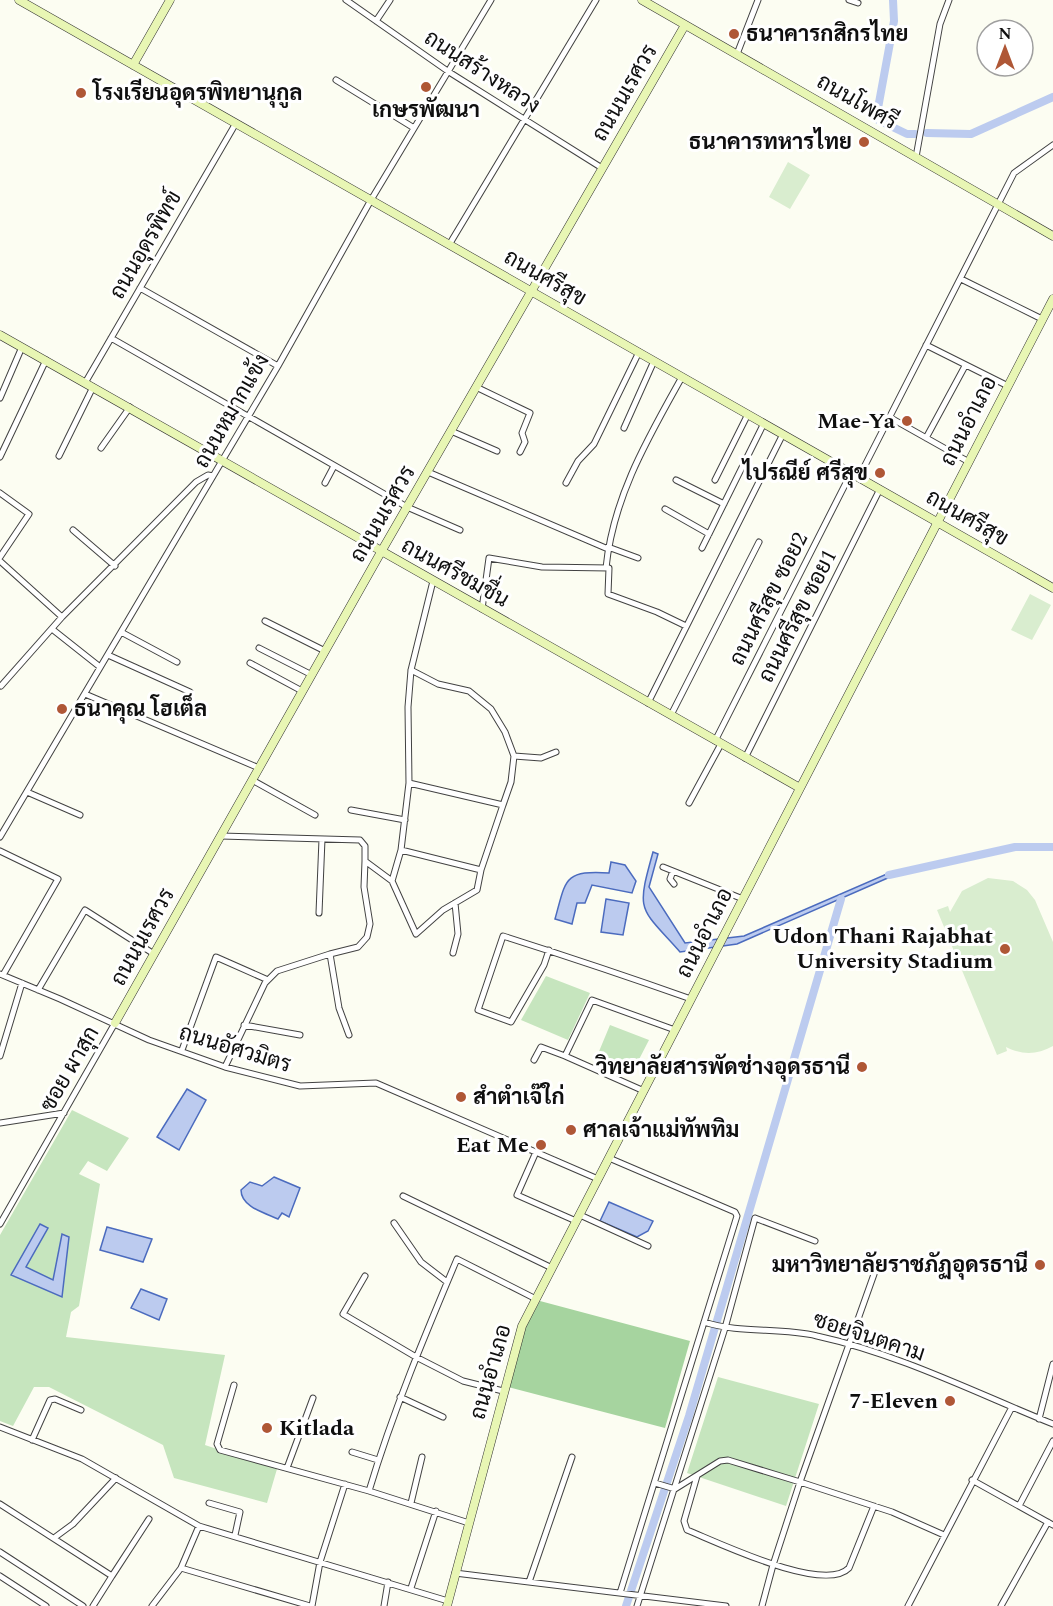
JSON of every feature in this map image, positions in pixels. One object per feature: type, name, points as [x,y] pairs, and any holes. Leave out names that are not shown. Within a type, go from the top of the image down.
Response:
[{"type":"street","name":"ถนนศรีสุข","points":[[19,0],[1053,588]]},
{"type":"street","points":[[134,65],[170,0]]},
{"type":"street","name":"ถนนสร้างหลวง","points":[[346,0],[449,72],[603,168]]},
{"type":"street","points":[[376,21],[390,0]]},
{"type":"street","name":"ถนนหมากแข้ง","points":[[0,837],[249,416],[371,200],[491,0]]},
{"type":"street","points":[[449,245],[596,0]]},
{"type":"street","name":"ถนนโพศรี","points":[[642,0],[1053,236]]},
{"type":"street","points":[[737,54],[758,0]]},
{"type":"street","points":[[849,0],[858,3]]},
{"type":"street","points":[[916,157],[940,24],[949,0]]},
{"type":"street","name":"ถนนนเรศวร","points":[[115,1023],[381,552],[685,25]]},
{"type":"street","points":[[336,80],[414,128]]},
{"type":"street","name":"ถนนอุดรพิทข์","points":[[59,456],[111,338],[236,123]]},
{"type":"street","name":"ถนนศรีสุข ซอย2","points":[[689,803],[855,475],[890,417],[1014,173],[1053,145]]},
{"type":"street","points":[[961,279],[1042,319]]},
{"type":"street","points":[[140,288],[278,366]]},
{"type":"street","name":"ถนนอำเภอ","points":[[447,1604],[522,1326],[1053,298]]},
{"type":"street","name":"ถนนศรีชมชื่น","points":[[0,334],[800,788]]},
{"type":"street","points":[[111,338],[407,507],[460,530]]},
{"type":"street","points":[[926,345],[1008,386]]},
{"type":"street","points":[[0,398],[22,347]]},
{"type":"street","points":[[566,483],[578,461],[594,444],[639,352]]},
{"type":"street","points":[[0,457],[46,360]]},
{"type":"street","points":[[624,428],[654,360]]},
{"type":"street","points":[[926,438],[965,366]]},
{"type":"street","points":[[606,568],[615,514],[633,468],[682,377]]},
{"type":"street","points":[[476,387],[530,413],[522,433],[525,442],[520,452]]},
{"type":"street","points":[[101,448],[130,407]]},
{"type":"street","points":[[715,480],[748,414]]},
{"type":"street","points":[[890,417],[969,462]]},
{"type":"street","points":[[702,548],[764,423]]},
{"type":"street","points":[[451,430],[497,451]]},
{"type":"street","points":[[648,703],[783,434]]},
{"type":"street","points":[[325,483],[334,466]]},
{"type":"street","points":[[428,472],[608,548],[638,558]]},
{"type":"street","points":[[1,686],[52,628],[196,482],[213,476]]},
{"type":"street","points":[[676,480],[724,504]]},
{"type":"street","name":"ถนนศรีสุข ซอย1","points":[[745,758],[880,489]]},
{"type":"street","points":[[0,493],[29,514],[0,557]]},
{"type":"street","points":[[664,509],[709,534]]},
{"type":"street","points":[[73,530],[115,566]]},
{"type":"street","points":[[671,716],[759,542]]},
{"type":"street","points":[[482,609],[489,558],[542,567],[609,568],[608,594],[657,612],[686,626]]},
{"type":"street","points":[[0,561],[63,617]]},
{"type":"street","points":[[392,881],[401,850],[409,783],[408,707],[411,670],[433,581]]},
{"type":"street","points":[[265,621],[325,651]]},
{"type":"street","points":[[52,628],[100,668]]},
{"type":"street","points":[[121,632],[177,663]]},
{"type":"street","points":[[258,648],[312,675]]},
{"type":"street","points":[[108,655],[190,692]]},
{"type":"street","points":[[250,663],[302,691]]},
{"type":"street","points":[[365,861],[392,881],[416,934],[443,910],[477,890],[481,870],[511,782],[514,756],[506,732],[496,717],[469,691],[438,684],[411,670]]},
{"type":"street","points":[[85,694],[259,768]]},
{"type":"street","points":[[514,756],[541,758],[556,752]]},
{"type":"street","points":[[252,780],[315,815]]},
{"type":"street","points":[[409,783],[503,805]]},
{"type":"street","points":[[27,792],[80,815]]},
{"type":"street","points":[[351,810],[405,820]]},
{"type":"street","points":[[221,836],[360,840],[365,846],[364,887],[370,924],[367,937],[358,947],[277,971],[268,980],[225,1067]]},
{"type":"street","points":[[319,913],[322,839]]},
{"type":"street","points":[[401,850],[481,870]]},
{"type":"street","points":[[0,851],[58,879],[1,975]]},
{"type":"street","points":[[663,867],[743,899]]},
{"type":"street","points":[[673,871],[670,879],[674,884]]},
{"type":"street","points":[[453,953],[458,934],[455,903]]},
{"type":"street","points":[[38,990],[85,910],[154,954]]},
{"type":"street","points":[[549,950],[544,965],[511,1022],[478,1010],[503,936],[549,950],[691,999]]},
{"type":"street","points":[[330,954],[339,1008],[349,1035]]},
{"type":"street","points":[[182,1050],[216,957],[268,980]]},
{"type":"street","name":"ถนนอัศวมิตร","points":[[1,975],[115,1023],[149,1040],[225,1067],[300,1086],[376,1083],[598,1179]]},
{"type":"street","points":[[0,1056],[22,983]]},
{"type":"street","points":[[565,1056],[592,1000],[675,1030]]},
{"type":"street","name":"ซอย ผาสุก","points":[[0,1224],[115,1023]]},
{"type":"street","points":[[244,1025],[300,1035]]},
{"type":"street","points":[[534,1060],[541,1047],[644,1091]]},
{"type":"street","points":[[0,1123],[64,1113]]},
{"type":"street","points":[[536,1152],[517,1196],[648,1246]]},
{"type":"street","points":[[609,1158],[735,1212],[737,1216],[620,1593]]},
{"type":"street","points":[[403,1196],[552,1268]]},
{"type":"street","points":[[637,1606],[675,1489],[755,1218],[815,1241]]},
{"type":"street","points":[[394,1222],[421,1262],[447,1282]]},
{"type":"street","points":[[369,1491],[400,1397],[457,1259],[536,1299]]},
{"type":"street","points":[[762,1606],[772,1564],[847,1345],[878,1263]]},
{"type":"street","points":[[365,1276],[343,1314],[416,1357],[463,1381],[503,1391]]},
{"type":"street","name":"ซอยจินตคาม","points":[[704,1322],[723,1328],[796,1332],[847,1345],[880,1355],[1053,1424]]},
{"type":"street","points":[[1039,1419],[1053,1364]]},
{"type":"street","points":[[234,1385],[217,1447],[411,1503],[469,1523]]},
{"type":"street","points":[[400,1397],[443,1417]]},
{"type":"street","points":[[287,1468],[313,1398]]},
{"type":"street","points":[[32,1440],[50,1400],[55,1399],[81,1410]]},
{"type":"street","points":[[908,1606],[1012,1407]]},
{"type":"street","points":[[0,1427],[82,1459],[199,1526],[411,1588],[447,1604]]},
{"type":"street","points":[[1019,1506],[1053,1441]]},
{"type":"street","points":[[352,1452],[378,1460]]},
{"type":"street","points":[[411,1503],[422,1457]]},
{"type":"street","points":[[529,1582],[572,1457]]},
{"type":"street","points":[[656,1483],[675,1489],[720,1461],[728,1460],[874,1506],[944,1535]]},
{"type":"street","points":[[697,1476],[684,1521],[687,1530],[772,1564],[808,1575],[845,1572],[874,1506]]},
{"type":"street","points":[[54,1538],[74,1524],[116,1478]]},
{"type":"street","points":[[972,1480],[1050,1523],[1001,1606]]},
{"type":"street","points":[[181,1568],[311,1606],[320,1562],[345,1484]]},
{"type":"street","points":[[209,1503],[240,1512],[235,1535]]},
{"type":"street","points":[[0,1504],[112,1576]]},
{"type":"street","points":[[411,1588],[436,1511]]},
{"type":"street","points":[[93,1606],[149,1519]]},
{"type":"street","points":[[152,1606],[181,1568],[199,1526]]},
{"type":"street","points":[[0,1552],[83,1606]]},
{"type":"street","points":[[455,1573],[726,1606]]},
{"type":"street","points":[[0,1576],[46,1606]]},
{"type":"street","points":[[384,1606],[388,1582]]},
{"type":"green space","points":[[788,162],[810,175],[790,209],[769,197]]},
{"type":"green space","points":[[1030,594],[1051,605],[1032,640],[1011,630]]},
{"type":"green space","points":[[988,878],[1013,881],[1027,890],[1035,900],[1053,942],[1053,1046],[1041,1051],[1024,1053],[1006,1047],[1007,1051],[997,1055],[937,910],[948,906],[950,912],[962,891]]},
{"type":"green space","points":[[546,976],[590,993],[568,1040],[521,1020]]},
{"type":"green space","points":[[610,1025],[649,1040],[631,1075],[595,1061]]},
{"type":"green space","points":[[72,1110],[129,1138],[107,1171],[88,1161],[79,1174],[100,1184],[79,1306],[71,1312],[66,1337],[225,1355],[205,1445],[277,1469],[267,1503],[174,1478],[163,1445],[49,1387],[34,1387],[13,1426],[0,1421],[0,1235]]},
{"type":"green space","points":[[540,1301],[690,1341],[665,1428],[508,1387],[526,1326]]},
{"type":"green space","points":[[718,1377],[819,1404],[786,1506],[687,1473]]},
{"type":"water","points":[[653,852],[658,854],[649,887],[685,943],[744,936],[889,873],[890,877],[737,944],[680,952],[656,926],[645,908],[644,887]]},
{"type":"water","points":[[611,862],[625,865],[636,881],[632,893],[592,885],[585,903],[577,903],[572,924],[555,919],[569,880],[583,873],[609,873]]},
{"type":"water","points":[[606,899],[629,903],[623,935],[601,932]]},
{"type":"water","points":[[187,1089],[206,1100],[179,1150],[157,1137]]},
{"type":"water","points":[[274,1177],[300,1188],[289,1217],[282,1213],[278,1219],[261,1212],[249,1205],[242,1196],[241,1190],[250,1182],[262,1186]]},
{"type":"water","points":[[609,1202],[653,1221],[648,1231],[637,1237],[600,1221]]},
{"type":"water","points":[[40,1224],[48,1228],[26,1267],[53,1280],[62,1234],[69,1237],[62,1297],[11,1275]]},
{"type":"water","points":[[107,1227],[152,1239],[143,1262],[100,1250]]},
{"type":"water","points":[[141,1289],[167,1299],[159,1320],[131,1308]]},
{"type":"waterway","points":[[893,0],[894,21],[876,119],[907,134],[915,134]]},
{"type":"waterway","points":[[927,133],[971,134],[1053,97]]},
{"type":"waterway","points":[[889,875],[1015,847],[1053,847]]},
{"type":"waterway","points":[[626,1606],[689,1416],[841,899]]},
{"type":"place","name":"ธนาคารกสิกรไทย","points":[[734,34]]},
{"type":"place","name":"เกษรพัฒนา","points":[[426,87]]},
{"type":"place","name":"โรงเรียนอุดรพิทยานุกูล","points":[[81,93]]},
{"type":"place","name":"ธนาคารทหารไทย","points":[[864,142]]},
{"type":"place","name":"Mae-Ya","points":[[907,421]]},
{"type":"place","name":"ไปรณีย์ ศรีสุข","points":[[880,473]]},
{"type":"place","name":"ธนาคุณ โฮเต็ล","points":[[62,709]]},
{"type":"place","name":"Udon Thani Rajabhat University Stadium","points":[[1005,949]]},
{"type":"place","name":"วิทยาลัยสารพัดช่างอุดรธานี","points":[[862,1067]]},
{"type":"place","name":"สำตำเจ๊ใก่","points":[[461,1097]]},
{"type":"place","name":"ศาลเจ้าแม่ทัพทิม","points":[[571,1130]]},
{"type":"place","name":"Eat Me","points":[[541,1145]]},
{"type":"place","name":"มหาวิทยาลัยราชภัฏอุดรธานี","points":[[1040,1265]]},
{"type":"place","name":"7-Eleven","points":[[950,1401]]},
{"type":"place","name":"Kitlada","points":[[267,1428]]}]
